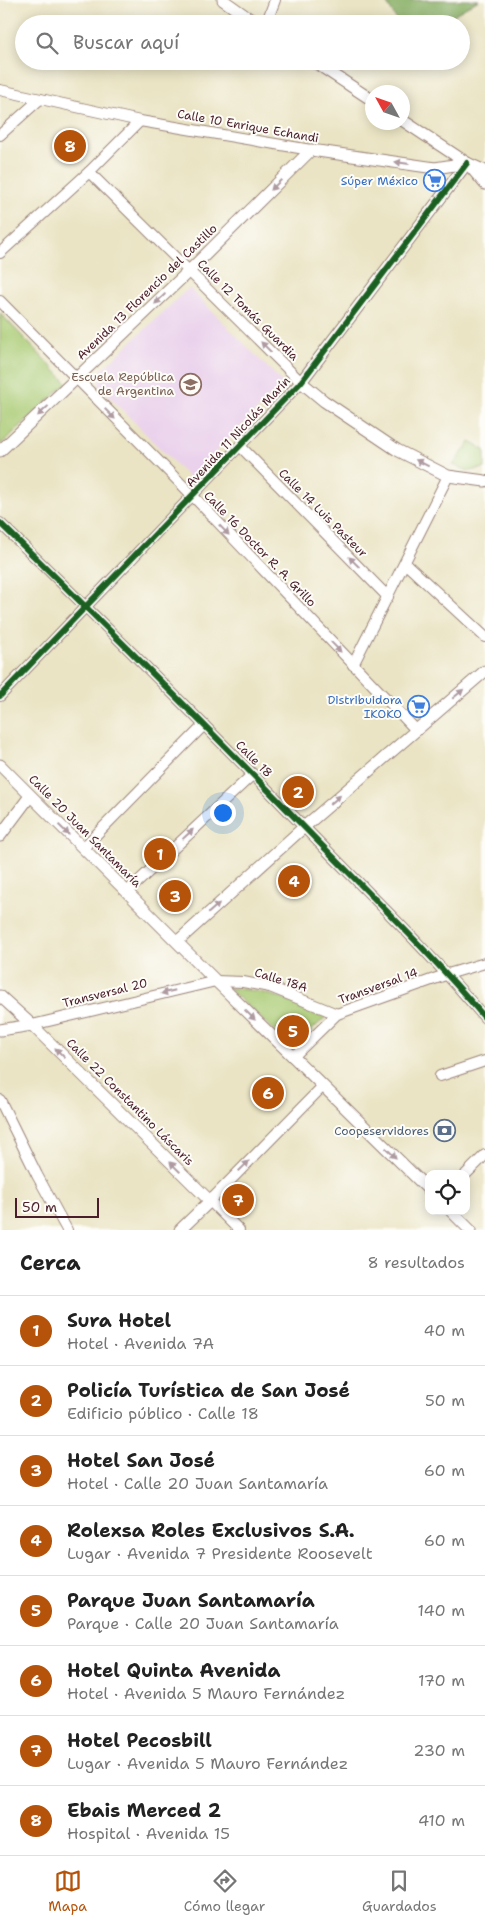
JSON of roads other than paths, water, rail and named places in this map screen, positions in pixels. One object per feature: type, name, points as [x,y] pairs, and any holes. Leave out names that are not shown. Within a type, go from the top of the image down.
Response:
[{"type":"street","points":[[223,0],[244,15]]},
{"type":"street","points":[[269,15],[275,0]]},
{"type":"street","points":[[327,70],[365,95]]},
{"type":"street","name":"Calle 10 Enrique Echandi","points":[[0,90],[140,121],[310,150],[435,168],[467,164]]},
{"type":"street","points":[[0,135],[40,99]]},
{"type":"street","points":[[0,253],[89,172],[140,121]]},
{"type":"street","points":[[410,125],[467,164],[485,171]]},
{"type":"street","name":"Avenida 13 Florencio del Castillo","points":[[0,451],[189,272],[310,150]]},
{"type":"street","points":[[467,164],[485,184]]},
{"type":"street","name":"Avenida 11 Nicolás Marín","points":[[0,696],[301,382],[467,164]]},
{"type":"street","name":"Calle 12 Tomás Guardia","points":[[89,172],[301,382],[324,401],[388,444],[448,476],[485,481]]},
{"type":"street","name":"Calle 16 Doctor R. A. Grillo","points":[[0,301],[76,380],[193,496],[416,730]]},
{"type":"street","name":"Calle 14 Luis Pasteur","points":[[240,446],[388,597]]},
{"type":"street","points":[[353,665],[406,564],[448,476]]},
{"type":"street","name":"Calle 18","points":[[0,523],[86,606],[253,774],[448,974],[485,1018]]},
{"type":"street","points":[[406,564],[485,636]]},
{"type":"street","points":[[178,941],[304,827],[485,671]]},
{"type":"street","points":[[83,848],[204,724]]},
{"type":"street","name":"Calle 20 Juan Santamaría","points":[[0,765],[425,1186]]},
{"type":"street","points":[[127,892],[253,774]]},
{"type":"street","points":[[0,836],[30,796]]},
{"type":"street","name":"Transversal 14","points":[[337,1014],[448,974],[485,963]]},
{"type":"street","name":"Calle 18A","points":[[216,981],[243,982],[270,987],[337,1014]]},
{"type":"street","name":"Transversal 20","points":[[0,1030],[32,1025],[216,981]]},
{"type":"street","name":"Calle 22 Constantino Láscaris","points":[[0,996],[32,1025],[239,1230]]},
{"type":"street","points":[[293,1057],[337,1014]]},
{"type":"street","points":[[440,1076],[485,1061]]},
{"type":"street","points":[[180,1230],[323,1086]]},
{"type":"street","points":[[0,1100],[67,1230]]},
{"type":"street","points":[[470,1170],[485,1155]]},
{"type":"street","points":[[455,1215],[470,1230]]},
{"type":"place","name":"Ebais Merced 2","points":[[70,146]]},
{"type":"place","name":"Súper México","points":[[434,181]]},
{"type":"place","name":"Escuela República de Argentina","points":[[190,384]]},
{"type":"place","name":"Distribuidora IKOKO","points":[[418,707]]},
{"type":"place","name":"Policía Turística de San José","points":[[298,792]]},
{"type":"place","name":"Sura Hotel","points":[[160,854]]},
{"type":"place","name":"Rolexsa Roles Exclusivos S.A.","points":[[294,881]]},
{"type":"place","name":"Hotel San José","points":[[175,896]]},
{"type":"place","name":"Parque Juan Santamaría","points":[[293,1031]]},
{"type":"place","name":"Hotel Quinta Avenida","points":[[268,1093]]},
{"type":"place","name":"Coopeservidores","points":[[445,1131]]},
{"type":"place","name":"Hotel Pecosbill","points":[[238,1200]]}]
